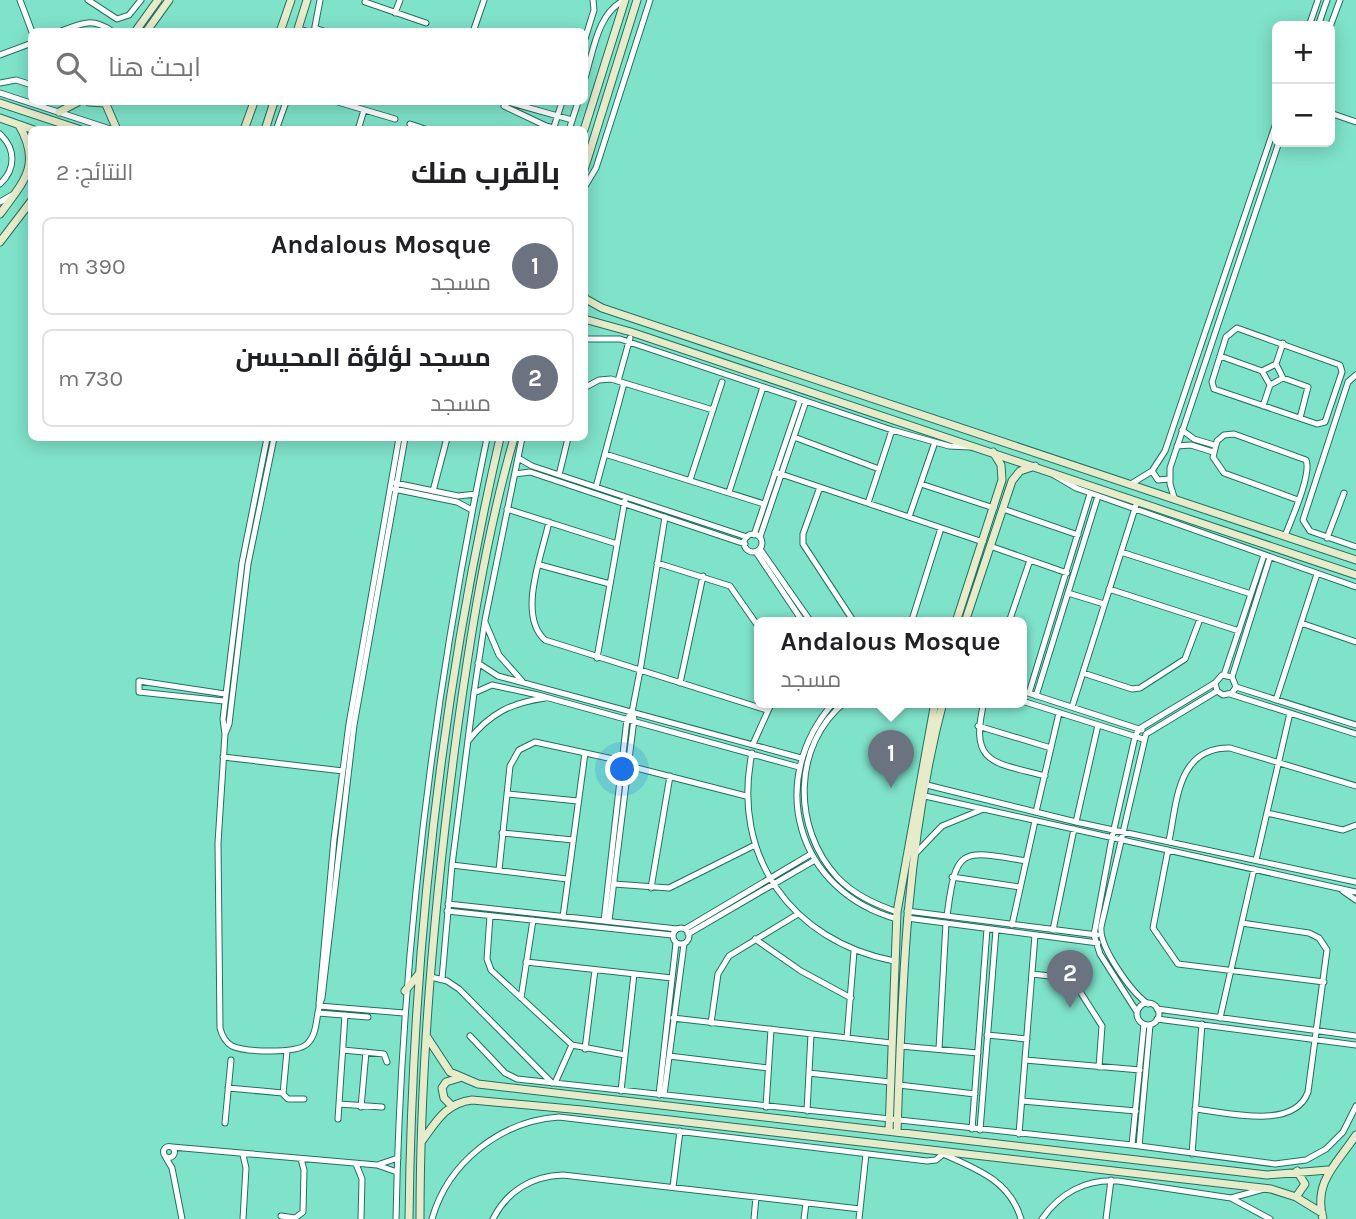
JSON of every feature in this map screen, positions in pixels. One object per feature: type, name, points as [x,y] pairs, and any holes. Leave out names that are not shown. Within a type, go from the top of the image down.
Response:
[{"type":"street","points":[[20,0],[30,28]]},
{"type":"street","points":[[89,0],[113,18],[121,19],[129,15],[141,0]]},
{"type":"street","points":[[138,28],[158,0]]},
{"type":"street","points":[[149,28],[169,0]]},
{"type":"street","points":[[281,28],[291,0]]},
{"type":"street","points":[[298,28],[307,0]]},
{"type":"street","points":[[313,28],[320,0]]},
{"type":"street","points":[[395,13],[400,0]]},
{"type":"street","points":[[474,28],[484,0]]},
{"type":"street","points":[[588,29],[594,10],[593,0]]},
{"type":"street","points":[[588,69],[605,17],[625,0]]},
{"type":"street","points":[[585,126],[625,0]]},
{"type":"street","points":[[588,157],[637,0]]},
{"type":"street","points":[[588,181],[596,168],[650,0]]},
{"type":"street","points":[[1311,21],[1318,0]]},
{"type":"street","points":[[1320,21],[1327,0]]},
{"type":"street","points":[[1332,21],[1340,0]]},
{"type":"street","points":[[365,2],[426,23]]},
{"type":"street","points":[[70,28],[89,21],[98,22],[107,28]]},
{"type":"street","points":[[0,55],[28,44]]},
{"type":"street","points":[[0,83],[16,80],[28,84]]},
{"type":"street","points":[[0,93],[10,101],[71,126]]},
{"type":"street","points":[[0,103],[10,101],[59,112],[103,126]]},
{"type":"street","points":[[59,112],[72,105]]},
{"type":"street","points":[[106,105],[114,126]]},
{"type":"street","points":[[245,126],[253,105]]},
{"type":"street","points":[[266,126],[273,105]]},
{"type":"street","points":[[277,126],[285,105]]},
{"type":"street","points":[[348,105],[395,119]]},
{"type":"street","points":[[508,105],[546,126]]},
{"type":"street","points":[[512,105],[547,111],[572,120]]},
{"type":"street","points":[[554,126],[561,105]]},
{"type":"street","points":[[570,126],[577,105]]},
{"type":"street","points":[[359,126],[365,110]]},
{"type":"street","points":[[542,124],[547,111]]},
{"type":"street","points":[[1335,115],[1356,122]]},
{"type":"street","points":[[0,118],[28,128]]},
{"type":"street","points":[[410,124],[416,126]]},
{"type":"street","points":[[19,125],[28,141]]},
{"type":"street","points":[[0,134],[9,146],[12,161],[8,176],[0,184]]},
{"type":"street","points":[[1131,484],[1152,471],[1165,452],[1272,135]]},
{"type":"street","points":[[1171,513],[1175,500],[1169,479],[1177,446],[1277,147]]},
{"type":"street","points":[[0,214],[28,173]]},
{"type":"street","points":[[0,202],[15,194]]},
{"type":"street","points":[[0,243],[28,205]]},
{"type":"street","points":[[588,301],[1356,560]]},
{"type":"street","points":[[588,320],[976,445],[1267,556],[1356,587]]},
{"type":"street","points":[[1237,328],[1283,343],[1335,361],[1342,369],[1325,422],[1317,424],[1214,389],[1212,382],[1228,333],[1237,328]]},
{"type":"street","points":[[596,487],[631,332]]},
{"type":"street","points":[[588,339],[607,337],[629,341],[892,430],[955,447],[976,445]]},
{"type":"street","points":[[1283,343],[1276,365],[1283,378],[1309,388],[1300,418]]},
{"type":"street","points":[[1208,353],[1262,371],[1276,365]]},
{"type":"street","points":[[1262,371],[1270,385]]},
{"type":"street","points":[[1356,375],[1348,382],[1303,516],[1307,529],[1356,547]]},
{"type":"street","points":[[1263,406],[1270,385],[1283,378]]},
{"type":"street","points":[[588,386],[599,380],[621,382],[713,410]]},
{"type":"street","points":[[690,480],[722,383]]},
{"type":"street","points":[[729,492],[763,387]]},
{"type":"street","points":[[833,399],[837,387]]},
{"type":"street","points":[[751,538],[794,437],[803,400]]},
{"type":"street","points":[[758,550],[748,550],[751,538],[778,474],[803,400]]},
{"type":"street","points":[[868,503],[892,430]]},
{"type":"street","points":[[1182,430],[1214,448]]},
{"type":"street","points":[[1285,536],[1298,500],[1308,470],[1303,458],[1234,435],[1224,435],[1214,448],[1215,462],[1224,473],[1298,500]]},
{"type":"street","points":[[794,437],[879,468]]},
{"type":"street","points":[[270,441],[245,563],[225,698],[218,843],[221,1032],[226,1041],[234,1047],[286,1051],[299,1049],[309,1042],[319,1008],[351,724]]},
{"type":"street","points":[[337,839],[343,771],[401,441]]},
{"type":"street","points":[[433,491],[446,441]]},
{"type":"street","points":[[396,1219],[405,991],[426,783],[472,510],[487,441]]},
{"type":"street","points":[[409,1219],[419,975],[433,830],[464,616],[499,441]]},
{"type":"street","points":[[421,1217],[427,1037],[450,780],[494,519],[513,441]]},
{"type":"street","points":[[442,979],[466,743],[485,620],[521,441]]},
{"type":"street","points":[[559,475],[567,441]]},
{"type":"street","points":[[909,517],[935,442]]},
{"type":"street","points":[[1177,446],[1191,444],[1214,448]]},
{"type":"street","points":[[990,450],[1000,461],[1002,480],[999,508]]},
{"type":"street","points":[[605,454],[764,504]]},
{"type":"street","points":[[518,458],[596,487],[665,517],[751,538]]},
{"type":"street","points":[[958,617],[999,508],[1012,481],[1024,469],[1036,466]]},
{"type":"street","points":[[515,474],[530,471],[751,538],[800,617]]},
{"type":"street","points":[[1049,471],[1070,486],[1090,494],[1171,513],[1356,575]]},
{"type":"street","points":[[1152,471],[1158,480],[1169,479]]},
{"type":"street","points":[[778,474],[942,528],[1074,576]]},
{"type":"street","points":[[1002,480],[1007,477],[1012,481]]},
{"type":"street","points":[[394,483],[433,491],[443,496]]},
{"type":"street","points":[[394,483],[461,500],[472,510]]},
{"type":"street","points":[[361,663],[394,483]]},
{"type":"street","points":[[921,484],[1078,534]]},
{"type":"street","points":[[820,487],[803,534],[803,544],[850,617]]},
{"type":"street","points":[[1327,538],[1344,493]]},
{"type":"street","points":[[461,500],[476,494]]},
{"type":"street","points":[[1027,689],[1090,494]]},
{"type":"street","points":[[1037,696],[1098,496]]},
{"type":"street","points":[[597,658],[625,500]]},
{"type":"street","points":[[1072,707],[1136,506]]},
{"type":"street","points":[[507,509],[618,544]]},
{"type":"street","points":[[606,921],[614,884],[612,872],[629,766],[632,712],[665,517]]},
{"type":"street","points":[[549,522],[530,609],[537,631],[550,643],[754,706]]},
{"type":"street","points":[[913,617],[942,528]]},
{"type":"street","points":[[966,617],[986,544]]},
{"type":"street","points":[[1273,547],[1251,594],[1224,675],[1139,729],[1135,737],[1112,838],[1097,935],[1138,996],[1157,1009],[1356,1036]]},
{"type":"street","points":[[758,550],[807,617]]},
{"type":"street","points":[[1121,552],[1251,594]]},
{"type":"street","points":[[1236,687],[1232,677],[1267,556]]},
{"type":"street","points":[[1011,617],[1030,560]]},
{"type":"street","points":[[657,563],[730,586],[754,620]]},
{"type":"street","points":[[540,565],[610,584]]},
{"type":"street","points":[[1276,700],[1317,573]]},
{"type":"street","points":[[680,683],[703,576]]},
{"type":"street","points":[[1109,589],[1239,631]]},
{"type":"street","points":[[1068,593],[1104,604]]},
{"type":"street","points":[[1083,673],[1132,689],[1140,688],[1187,656],[1200,619]]},
{"type":"street","points":[[485,620],[499,655],[524,683]]},
{"type":"street","points":[[1301,623],[1356,642]]},
{"type":"street","points":[[225,734],[229,724],[231,662]]},
{"type":"street","points":[[478,663],[493,675],[801,758]]},
{"type":"street","points":[[1224,675],[1232,677]]},
{"type":"street","points":[[139,681],[225,698],[139,692],[138,687],[139,681]]},
{"type":"street","points":[[1215,683],[1217,691]]},
{"type":"street","points":[[474,693],[496,685],[799,766]]},
{"type":"street","points":[[1236,687],[1356,725]]},
{"type":"street","points":[[1230,694],[1236,687]]},
{"type":"street","points":[[1147,1025],[1139,1020],[1137,1012],[1095,943],[1143,739],[1148,732],[1217,691],[1356,734]]},
{"type":"street","points":[[1027,692],[1148,732]]},
{"type":"street","points":[[466,743],[483,723],[502,709],[548,697]]},
{"type":"street","points":[[1027,703],[1143,739]]},
{"type":"street","points":[[753,744],[767,710],[761,708]]},
{"type":"street","points":[[829,708],[813,729],[801,758],[798,813],[813,857],[828,878],[854,901],[897,915]]},
{"type":"street","points":[[840,708],[826,723],[809,756],[804,779],[806,817],[818,850],[838,878],[855,893],[897,915]]},
{"type":"street","points":[[893,1131],[889,1120],[897,915],[934,708]]},
{"type":"street","points":[[893,1131],[898,1121],[900,1046],[896,967],[942,708]]},
{"type":"street","points":[[982,708],[978,726],[981,747],[995,762],[1045,776]]},
{"type":"street","points":[[1036,813],[1059,713]]},
{"type":"street","points":[[1256,860],[1290,713]]},
{"type":"street","points":[[606,921],[622,761],[631,720]]},
{"type":"street","points":[[1076,822],[1098,725]]},
{"type":"street","points":[[978,726],[1051,748]]},
{"type":"street","points":[[499,870],[513,758],[526,745],[535,742],[622,761]]},
{"type":"street","points":[[1170,841],[1181,781],[1191,762],[1199,755],[1219,748],[1230,748],[1356,786]]},
{"type":"street","points":[[563,916],[585,753]]},
{"type":"street","points":[[752,753],[746,796],[755,845],[771,881],[798,914],[815,929],[855,951],[896,967]]},
{"type":"street","points":[[223,757],[343,771]]},
{"type":"street","points":[[629,766],[746,796]]},
{"type":"street","points":[[651,888],[670,776]]},
{"type":"street","points":[[450,780],[461,781]]},
{"type":"street","points":[[927,785],[1036,813],[1356,882]]},
{"type":"street","points":[[937,799],[939,789]]},
{"type":"street","points":[[507,794],[578,801]]},
{"type":"street","points":[[925,796],[1356,892]]},
{"type":"street","points":[[916,853],[930,836],[948,822],[983,809]]},
{"type":"street","points":[[1267,813],[1343,830],[1356,825]]},
{"type":"street","points":[[1012,925],[1035,821]]},
{"type":"street","points":[[433,830],[445,832]]},
{"type":"street","points":[[1053,930],[1074,830]]},
{"type":"street","points":[[502,832],[573,840]]},
{"type":"street","points":[[432,844],[443,845]]},
{"type":"street","points":[[614,884],[669,888],[755,845]]},
{"type":"street","points":[[1168,850],[1153,928],[1155,935],[1178,964],[1324,982]]},
{"type":"street","points":[[939,1049],[946,920],[952,877],[959,862],[973,854],[1026,861]]},
{"type":"street","points":[[447,911],[490,916],[563,916],[687,931],[813,857]]},
{"type":"street","points":[[452,865],[567,878]]},
{"type":"street","points":[[1220,1018],[1254,869]]},
{"type":"street","points":[[1342,879],[1356,876]]},
{"type":"street","points":[[952,877],[1020,887]]},
{"type":"street","points":[[1337,888],[1356,900]]},
{"type":"street","points":[[448,904],[672,935]]},
{"type":"street","points":[[711,1023],[722,964],[729,956],[798,914]]},
{"type":"street","points":[[907,914],[987,929],[1102,944]]},
{"type":"street","points":[[490,916],[489,966],[572,1045],[625,1055]]},
{"type":"street","points":[[521,998],[533,917]]},
{"type":"street","points":[[946,920],[1097,935]]},
{"type":"street","points":[[1195,1109],[1280,1116],[1300,1107],[1308,1092],[1328,957],[1319,939],[1309,933],[1242,923]]},
{"type":"street","points":[[672,935],[677,929]]},
{"type":"street","points":[[972,1129],[987,929]]},
{"type":"street","points":[[980,1130],[996,930]]},
{"type":"street","points":[[662,1095],[687,931]]},
{"type":"street","points":[[662,1095],[676,943],[672,935]]},
{"type":"street","points":[[1019,1135],[1035,935]]},
{"type":"street","points":[[755,939],[801,971],[850,998]]},
{"type":"street","points":[[676,943],[684,944]]},
{"type":"street","points":[[847,1038],[855,951]]},
{"type":"street","points":[[526,962],[672,978]]},
{"type":"street","points":[[585,1049],[595,970]]},
{"type":"street","points":[[621,1091],[634,974]]},
{"type":"street","points":[[1032,974],[1068,978],[1074,982],[1102,1026],[1099,1067]]},
{"type":"street","points":[[405,991],[419,975]]},
{"type":"street","points":[[431,977],[442,979],[459,989],[554,1083]]},
{"type":"street","points":[[1137,1012],[1148,1004]]},
{"type":"street","points":[[319,1008],[404,1013]]},
{"type":"street","points":[[319,1008],[345,1015],[368,1017]]},
{"type":"street","points":[[1157,1009],[1157,1019]]},
{"type":"street","points":[[338,1119],[345,1015]]},
{"type":"street","points":[[1192,1154],[1195,1109],[1208,1016]]},
{"type":"street","points":[[673,1018],[891,1043]]},
{"type":"street","points":[[1147,1025],[1157,1019],[1356,1045]]},
{"type":"street","points":[[1135,1146],[1140,1070],[1147,1025]]},
{"type":"street","points":[[1135,1146],[1147,1025]]},
{"type":"street","points":[[766,1107],[771,1029]]},
{"type":"street","points":[[807,1111],[811,1034]]},
{"type":"street","points":[[988,1035],[1027,1039]]},
{"type":"street","points":[[470,1036],[509,1076],[621,1091],[1135,1146],[1275,1164],[1298,1162],[1332,1144],[1348,1126],[1356,1106]]},
{"type":"street","points":[[427,1037],[443,1064],[459,1077],[478,1084],[1267,1175],[1328,1170]]},
{"type":"street","points":[[554,1083],[572,1045]]},
{"type":"street","points":[[900,1046],[978,1053]]},
{"type":"street","points":[[342,1050],[386,1054],[387,1062]]},
{"type":"street","points":[[282,1093],[286,1051]]},
{"type":"street","points":[[361,1107],[366,1052]]},
{"type":"street","points":[[668,1056],[768,1068]]},
{"type":"street","points":[[225,1123],[231,1060]]},
{"type":"street","points":[[1025,1060],[1140,1070]]},
{"type":"street","points":[[809,1073],[890,1082]]},
{"type":"street","points":[[452,1106],[443,1098],[442,1088],[446,1082],[459,1077]]},
{"type":"street","points":[[899,1085],[975,1094]]},
{"type":"street","points":[[228,1088],[282,1093],[288,1099],[304,1100]]},
{"type":"street","points":[[422,1141],[441,1115],[452,1106],[472,1100],[582,1110],[943,1154],[1265,1189],[1296,1197],[1322,1216]]},
{"type":"street","points":[[1022,1101],[1136,1111]]},
{"type":"street","points":[[339,1104],[382,1107]]},
{"type":"street","points":[[581,1119],[582,1110]]},
{"type":"street","points":[[432,1219],[457,1171],[491,1139],[531,1121],[559,1117],[930,1161],[943,1154]]},
{"type":"street","points":[[673,1187],[680,1131]]},
{"type":"street","points":[[1322,1216],[1320,1194],[1328,1170],[1353,1143],[1356,1135]]},
{"type":"street","points":[[980,1158],[982,1141]]},
{"type":"street","points":[[883,1156],[884,1146]]},
{"type":"street","points":[[182,1219],[172,1168],[165,1156],[166,1149],[172,1147],[374,1165],[397,1172]]},
{"type":"street","points":[[172,1147],[172,1168]]},
{"type":"street","points":[[165,1156],[174,1156],[186,1150]]},
{"type":"street","points":[[859,1219],[866,1154]]},
{"type":"street","points":[[943,1154],[997,1181],[1011,1196],[1021,1219]]},
{"type":"street","points":[[243,1155],[246,1168],[243,1219]]},
{"type":"street","points":[[246,1168],[252,1156]]},
{"type":"street","points":[[362,1179],[374,1165],[398,1158]]},
{"type":"street","points":[[281,1216],[295,1218],[302,1214],[304,1170],[301,1159]]},
{"type":"street","points":[[304,1170],[310,1160]]},
{"type":"street","points":[[355,1163],[362,1179],[361,1219]]},
{"type":"street","points":[[1296,1197],[1305,1184],[1297,1171]]},
{"type":"street","points":[[493,1219],[503,1203],[518,1188],[548,1176],[569,1175],[860,1209]]},
{"type":"street","points":[[1106,1219],[1111,1180]]},
{"type":"street","points":[[1042,1219],[1068,1193],[1092,1182],[1111,1180],[1231,1198],[1270,1219]]},
{"type":"street","points":[[1231,1198],[1265,1189]]},
{"type":"street","points":[[754,1219],[756,1197]]},
{"type":"street","points":[[804,1219],[806,1203]]},
{"type":"place","name":"Andalous Mosque","points":[[891,788]]},
{"type":"place","name":"مسجد لؤلؤة المحيسن","points":[[1070,1008]]}]
